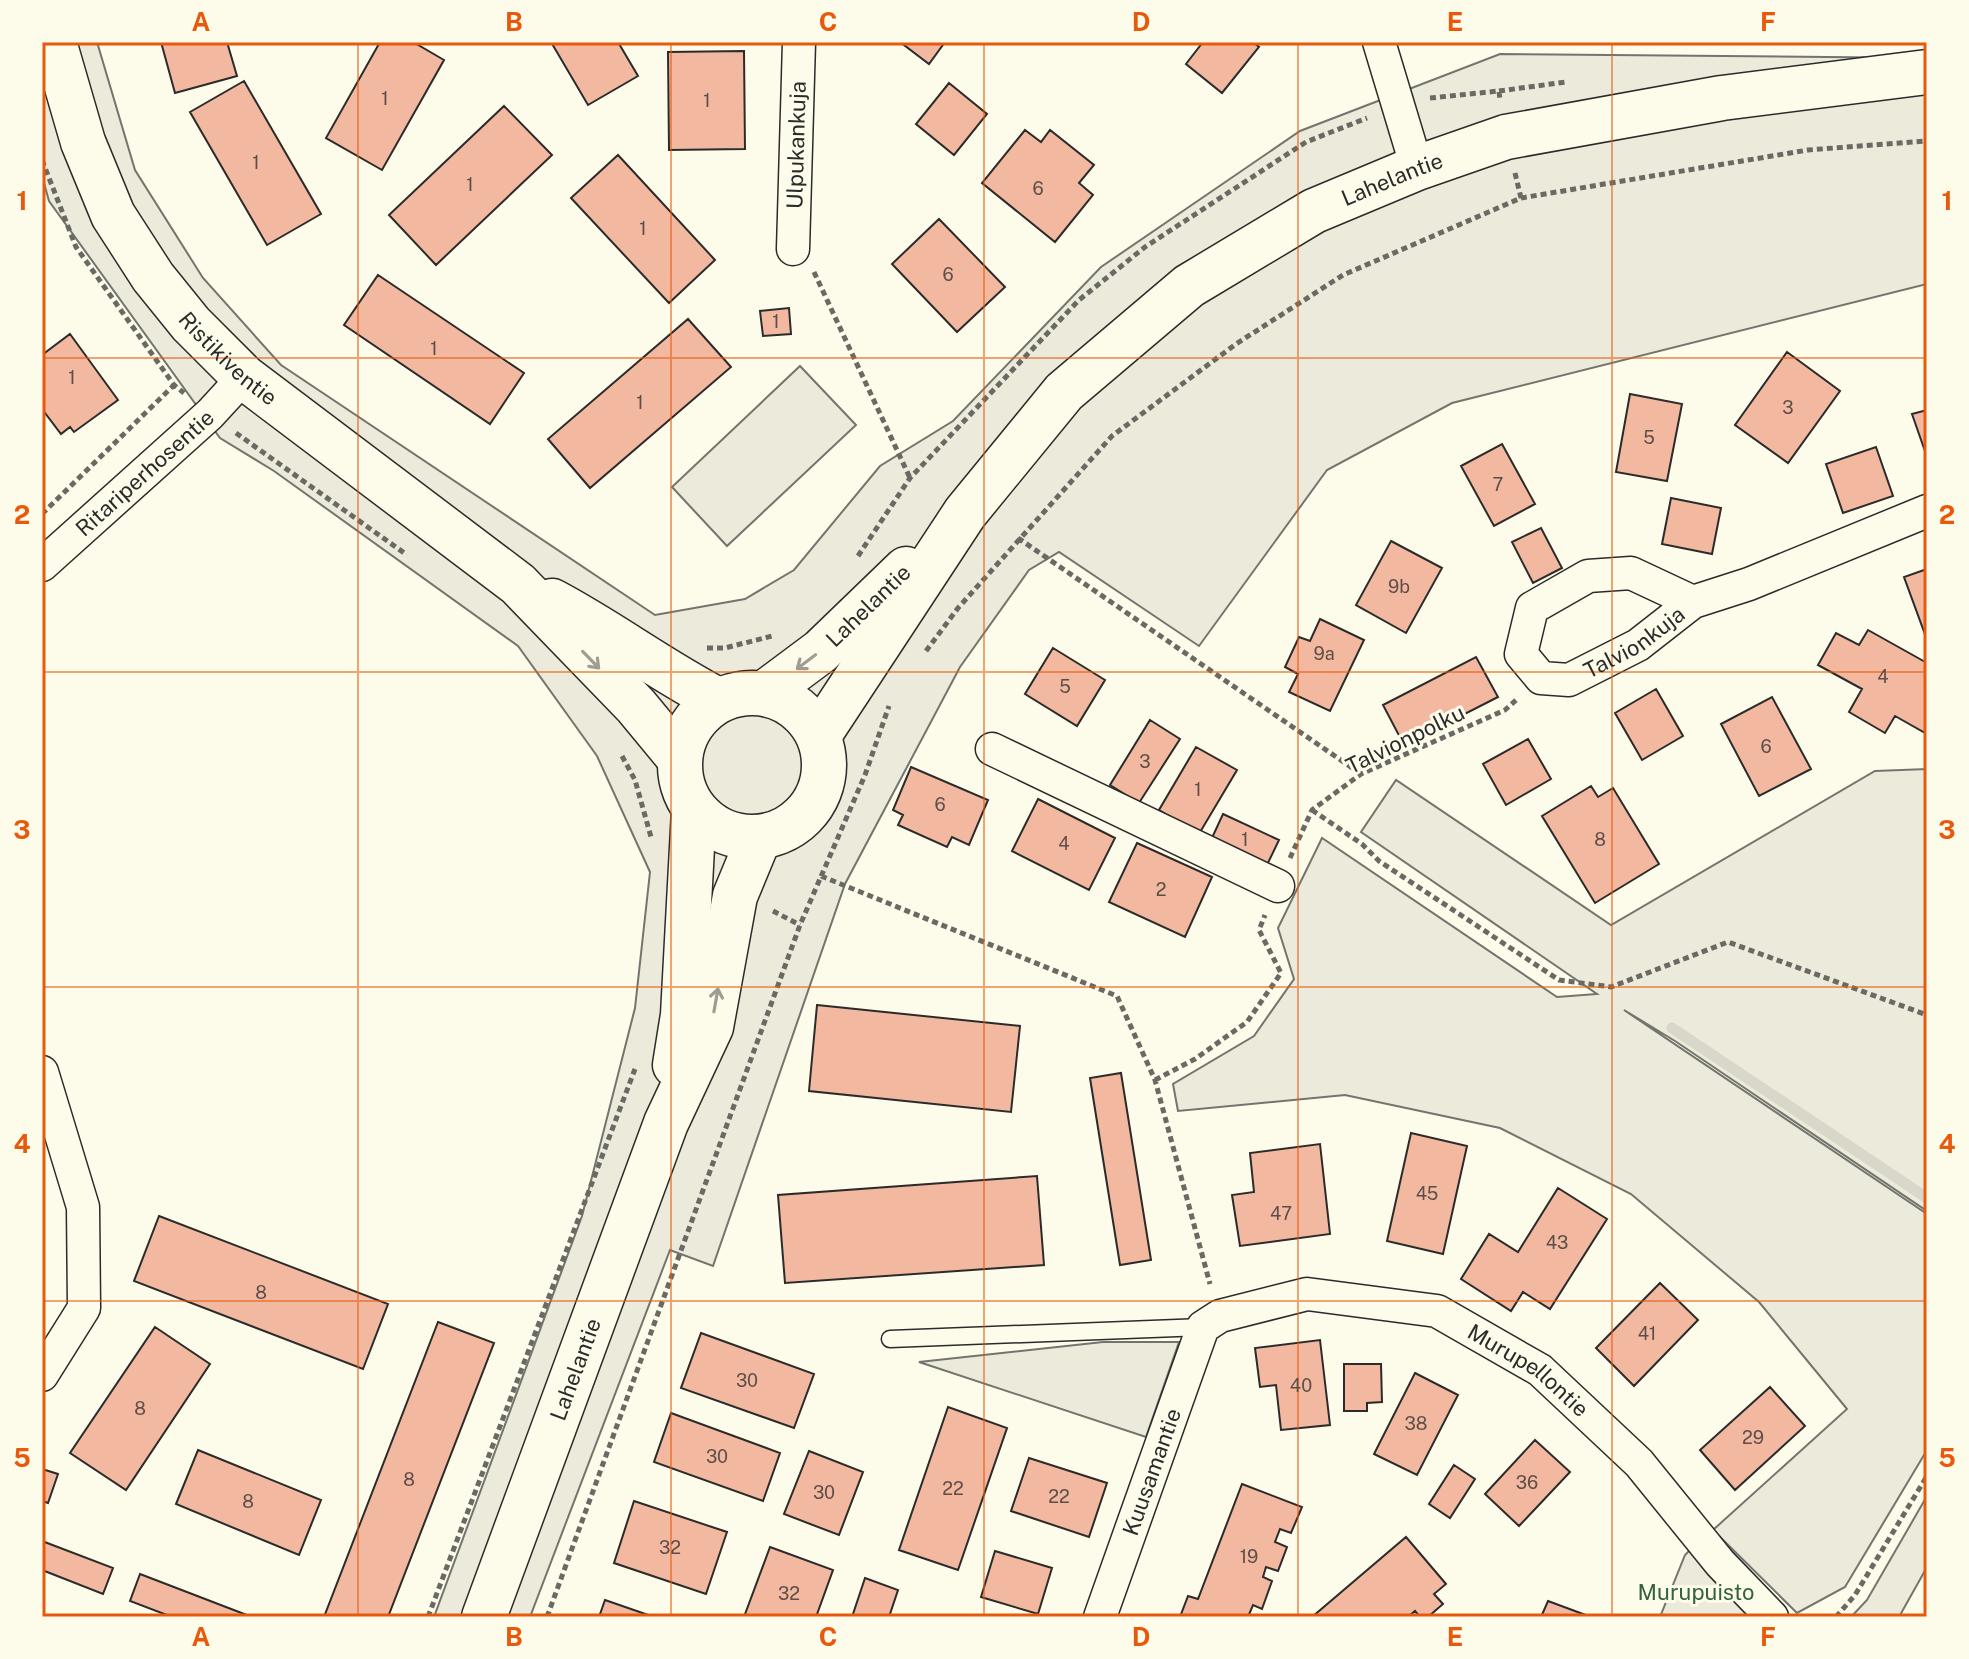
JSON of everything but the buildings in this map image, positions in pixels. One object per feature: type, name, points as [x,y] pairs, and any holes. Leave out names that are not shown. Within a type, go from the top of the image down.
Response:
[{"type":"main road","name":"Ristikiventie","points":[[54,42],[83,142],[113,215],[153,277],[191,324],[244,377],[518,584],[636,706],[679,758]]},
{"type":"main road","name":"Lahelantie","points":[[819,735],[965,513],[1064,392],[1189,286],[1314,211],[1417,168],[1506,137],[1722,98],[1927,72]]},
{"type":"main road","name":"Lahelantie","points":[[766,692],[821,651],[965,513]]},
{"type":"main road","name":"Ristikiventie","points":[[518,584],[598,626],[662,671],[718,700]]},
{"type":"main road","points":[[741,692],[766,692],[798,707],[819,735],[825,758],[824,781],[815,802],[791,826],[759,838],[723,832],[694,810],[682,785],[679,758],[691,724],[718,700],[741,692]]},
{"type":"main road","name":"Lahelantie","points":[[666,1123],[683,1015],[694,810]]},
{"type":"main road","name":"Lahelantie","points":[[484,1617],[666,1123],[711,1027],[735,896],[759,838]]},
{"type":"street","name":"Ulpukankuja","points":[[793,249],[799,42]]},
{"type":"street","points":[[1379,42],[1417,168]]},
{"type":"street","name":"Ritariperhosentie","points":[[42,565],[210,414],[244,377]]},
{"type":"street","name":"Talvionkuja","points":[[1693,602],[1631,573],[1588,576],[1532,608],[1521,654],[1541,678],[1569,680],[1638,645],[1693,602],[1749,584],[1927,511]]},
{"type":"street","points":[[992,749],[1278,886]]},
{"type":"street","points":[[42,1072],[83,1207],[84,1308],[42,1375]]},
{"type":"street","name":"Murupellontie","points":[[1211,1322],[1307,1294],[1437,1311],[1540,1370],[1639,1463],[1720,1563],[1772,1617]]},
{"type":"street","name":"Kuusamantie","points":[[1101,1617],[1211,1322]]},
{"type":"lane","points":[[890,1339],[1211,1322]]},
{"type":"path","points":[[1808,150],[1927,141]]},
{"type":"path","points":[[793,249],[814,272],[910,478]]},
{"type":"path","points":[[42,514],[174,385]]},
{"type":"path","points":[[1018,538],[1361,774]]},
{"type":"path","name":"Talvionpolku","points":[[1155,1080],[1195,1059],[1247,1022],[1281,973],[1259,930],[1312,810],[1361,774],[1505,710],[1541,678]]},
{"type":"path","points":[[1312,810],[1362,844],[1379,861],[1559,980],[1611,987],[1728,942],[1927,1015]]},
{"type":"path","points":[[821,876],[1117,996],[1155,1080],[1211,1322]]},
{"type":"path","points":[[428,1617],[638,1062]]},
{"type":"path","points":[[1836,1617],[1855,1595],[1927,1476]]},
{"type":"green space","points":[[42,42],[97,42],[135,170],[203,278],[281,365],[655,615],[745,599],[794,570],[880,466],[953,421],[1101,267],[1300,131],[1500,54],[1927,58],[1927,284],[1452,403],[1327,470],[1199,646],[1059,552],[1029,570],[960,667],[845,884],[713,1266],[670,1250],[530,1617],[434,1617],[582,1216],[635,1008],[650,872],[597,756],[518,646],[274,471],[220,438],[49,201],[42,176]]},
{"type":"green space","points":[[1927,769],[1927,1211],[1624,1010],[1927,1214],[1927,1450],[1845,1587],[1797,1613],[1713,1530],[1847,1409],[1759,1302],[1631,1194],[1500,1128],[1345,1095],[1178,1111],[1173,1084],[1254,1036],[1294,979],[1278,928],[1322,838],[1557,997],[1597,994],[1361,832],[1396,780],[1611,925],[1875,771]]},
{"type":"green space","points":[[1103,1342],[1179,1342],[1146,1437],[919,1362]]},
{"type":"green space","points":[[1927,1496],[1927,1567],[1899,1617],[1851,1617],[1867,1600]]},
{"type":"green space","name":"Murupuisto","points":[[1690,1550],[1754,1617],[1660,1617],[1685,1555]]},
{"type":"shaded area","points":[[800,366],[856,425],[727,546],[672,487]]},
{"type":"waterway","points":[[1672,1028],[1927,1198]]}]
